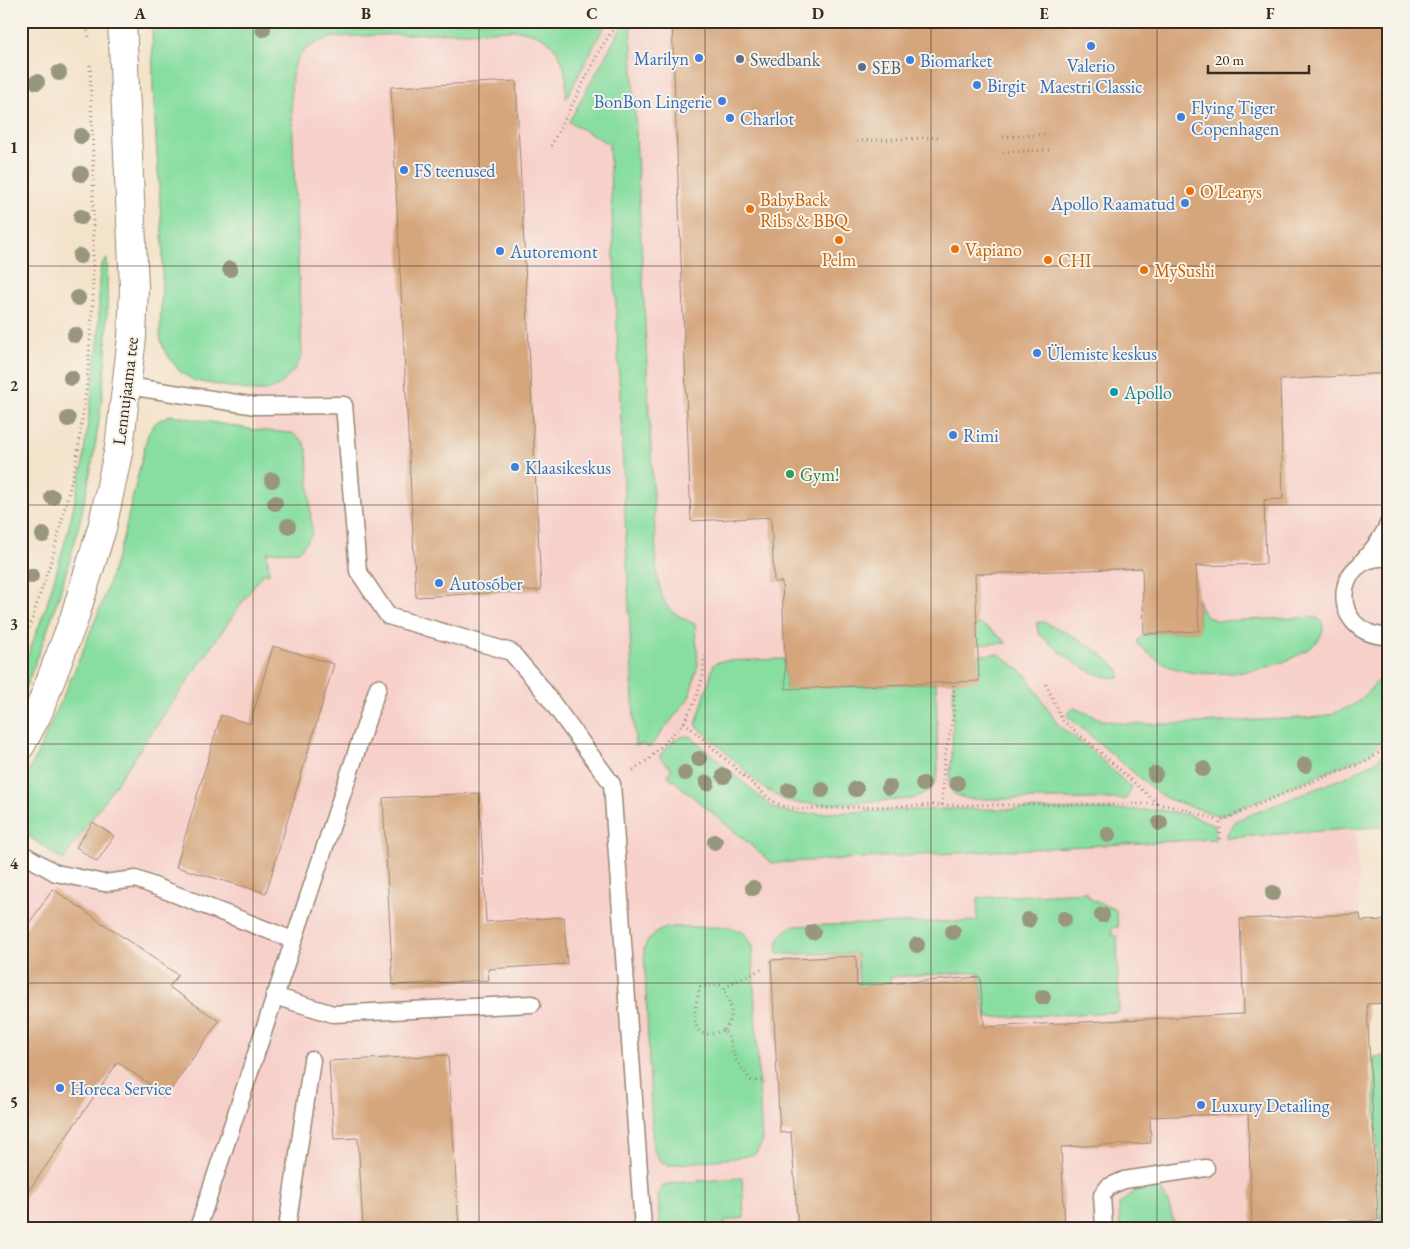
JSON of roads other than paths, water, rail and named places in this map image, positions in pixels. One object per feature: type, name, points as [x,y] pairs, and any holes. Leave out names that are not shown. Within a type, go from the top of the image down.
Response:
[{"type":"street","name":"Lennujaama tee","points":[[21,745],[38,713],[74,619],[102,528],[119,448],[128,386],[134,287],[122,21]]},
{"type":"lane","points":[[128,386],[256,406],[344,406],[358,571],[388,616],[511,652],[540,686],[612,784],[642,1228]]},
{"type":"lane","points":[[1389,522],[1385,532],[1374,548],[1350,575],[1344,594],[1344,604],[1354,624],[1365,632],[1377,636],[1389,636]]},
{"type":"lane","points":[[1357,567],[1368,560],[1380,557],[1389,558]]},
{"type":"lane","points":[[198,1228],[378,687]]},
{"type":"lane","points":[[21,853],[56,873],[104,883],[136,879],[293,940]]},
{"type":"lane","points":[[274,996],[332,1014],[532,1004]]},
{"type":"lane","points":[[287,1228],[312,1060]]},
{"type":"lane","points":[[1104,1228],[1102,1196],[1108,1187],[1124,1180],[1206,1168]]},
{"type":"place","name":"Valerio Maestri Classic","points":[[1091,46]]},
{"type":"place","name":"Marilyn","points":[[699,58]]},
{"type":"place","name":"Swedbank","points":[[740,59]]},
{"type":"place","name":"Biomarket","points":[[910,60]]},
{"type":"place","name":"SEB","points":[[862,67]]},
{"type":"place","name":"Birgit","points":[[977,85]]},
{"type":"place","name":"BonBon Lingerie","points":[[722,101]]},
{"type":"place","name":"Flying Tiger Copenhagen","points":[[1181,117]]},
{"type":"place","name":"Charlot","points":[[730,118]]},
{"type":"place","name":"FS teenused","points":[[404,170]]},
{"type":"place","name":"O'Learys","points":[[1190,191]]},
{"type":"place","name":"Apollo Raamatud","points":[[1185,203]]},
{"type":"place","name":"BabyBack Ribs & BBQ","points":[[750,209]]},
{"type":"place","name":"Pelm","points":[[839,240]]},
{"type":"place","name":"Vapiano","points":[[955,249]]},
{"type":"place","name":"Autoremont","points":[[500,251]]},
{"type":"place","name":"CHI","points":[[1048,260]]},
{"type":"place","name":"MySushi","points":[[1144,270]]},
{"type":"place","name":"Ülemiste keskus","points":[[1037,353]]},
{"type":"place","name":"Apollo","points":[[1114,392]]},
{"type":"place","name":"Rimi","points":[[953,435]]},
{"type":"place","name":"Klaasikeskus","points":[[515,467]]},
{"type":"place","name":"Gym!","points":[[790,474]]},
{"type":"place","name":"Autosõber","points":[[439,583]]},
{"type":"place","name":"Horeca Service","points":[[60,1088]]},
{"type":"place","name":"Luxury Detailing","points":[[1201,1105]]}]
